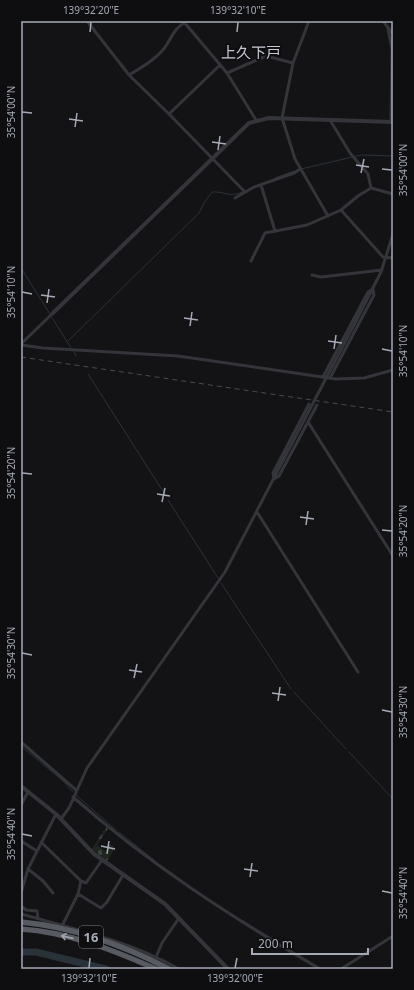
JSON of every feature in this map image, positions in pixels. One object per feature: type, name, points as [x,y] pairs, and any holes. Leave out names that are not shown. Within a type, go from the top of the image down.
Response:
[{"type":"highway","name":"16","points":[[21,922],[54,927],[87,936],[129,950],[158,966]]},
{"type":"highway","name":"16","points":[[21,929],[70,937],[169,969]]},
{"type":"street","points":[[93,21],[88,22],[129,75],[212,157],[245,192]]},
{"type":"street","points":[[309,21],[293,63],[282,118],[300,169],[328,216]]},
{"type":"street","points":[[383,21],[393,34]]},
{"type":"street","points":[[129,75],[158,55],[163,50],[172,34],[186,22],[227,73],[256,120]]},
{"type":"street","points":[[21,344],[242,128],[256,120],[282,118],[392,121],[392,47],[388,29]]},
{"type":"street","points":[[227,73],[266,56],[293,63]]},
{"type":"street","points":[[169,114],[220,65]]},
{"type":"street","points":[[330,120],[350,153],[368,174],[371,188]]},
{"type":"street","points":[[236,198],[245,192],[294,173],[300,169]]},
{"type":"street","points":[[261,185],[275,231]]},
{"type":"street","points":[[251,260],[265,233],[307,225],[340,210],[371,188],[393,194]]},
{"type":"street","points":[[340,210],[386,259]]},
{"type":"street","points":[[61,819],[87,768],[222,577],[382,270],[393,234]]},
{"type":"street","points":[[386,259],[393,258]]},
{"type":"street","points":[[312,275],[322,277],[382,270]]},
{"type":"street","points":[[323,377],[368,292],[372,290]]},
{"type":"street","points":[[330,378],[374,295],[372,290]]},
{"type":"street","points":[[21,344],[44,348],[178,356],[349,380],[364,378],[393,370]]},
{"type":"street","points":[[274,479],[273,474],[309,404]]},
{"type":"street","points":[[274,479],[279,476],[317,405]]},
{"type":"street","points":[[308,422],[393,556]]},
{"type":"street","points":[[257,512],[358,672]]},
{"type":"street","points":[[21,742],[76,790]]},
{"type":"street","points":[[21,786],[56,814],[102,860],[165,904],[228,969]]},
{"type":"street","points":[[21,805],[28,792]]},
{"type":"street","points":[[73,797],[116,834],[163,870],[214,904],[320,969]]},
{"type":"street","points":[[21,893],[28,869],[56,814]]},
{"type":"street","points":[[21,841],[37,851]]},
{"type":"street","points":[[41,842],[81,881],[86,883],[102,860]]},
{"type":"street","points":[[28,869],[43,881],[53,893]]},
{"type":"street","points":[[78,894],[101,908],[107,902],[123,875]]},
{"type":"street","points":[[63,924],[78,894],[81,881]]},
{"type":"street","points":[[21,906],[26,910],[37,911],[38,918]]},
{"type":"street","points":[[21,914],[63,924],[119,942],[156,957],[179,969]]},
{"type":"street","points":[[156,957],[162,943],[179,918]]},
{"type":"street","points":[[341,969],[393,936]]},
{"type":"green space","points":[[106,827],[108,829],[97,845],[105,851],[110,844],[115,848],[107,861],[92,849]]},
{"type":"waterway","points":[[301,169],[361,155],[393,156]]},
{"type":"waterway","points":[[275,178],[294,171]]},
{"type":"waterway","points":[[68,341],[199,213],[212,192],[231,194],[238,194],[242,192]]},
{"type":"waterway","points":[[21,268],[50,314]]},
{"type":"waterway","points":[[51,316],[71,348]]},
{"type":"waterway","points":[[74,351],[76,356]]},
{"type":"waterway","points":[[88,374],[166,496]]},
{"type":"waterway","points":[[168,500],[218,578]]},
{"type":"waterway","points":[[221,583],[291,689]]},
{"type":"waterway","points":[[294,692],[346,749]]},
{"type":"waterway","points":[[21,746],[63,781],[73,792]]},
{"type":"waterway","points":[[349,752],[393,799]]},
{"type":"waterway","points":[[77,796],[116,830]]},
{"type":"waterway","points":[[119,832],[155,861]]},
{"type":"waterway","points":[[243,921],[271,938]]},
{"type":"waterway","points":[[21,952],[36,952],[106,969]]},
{"type":"railway","points":[[21,357],[393,412]]},
{"type":"district","name":"上久下戸","points":[[251,52]]}]
